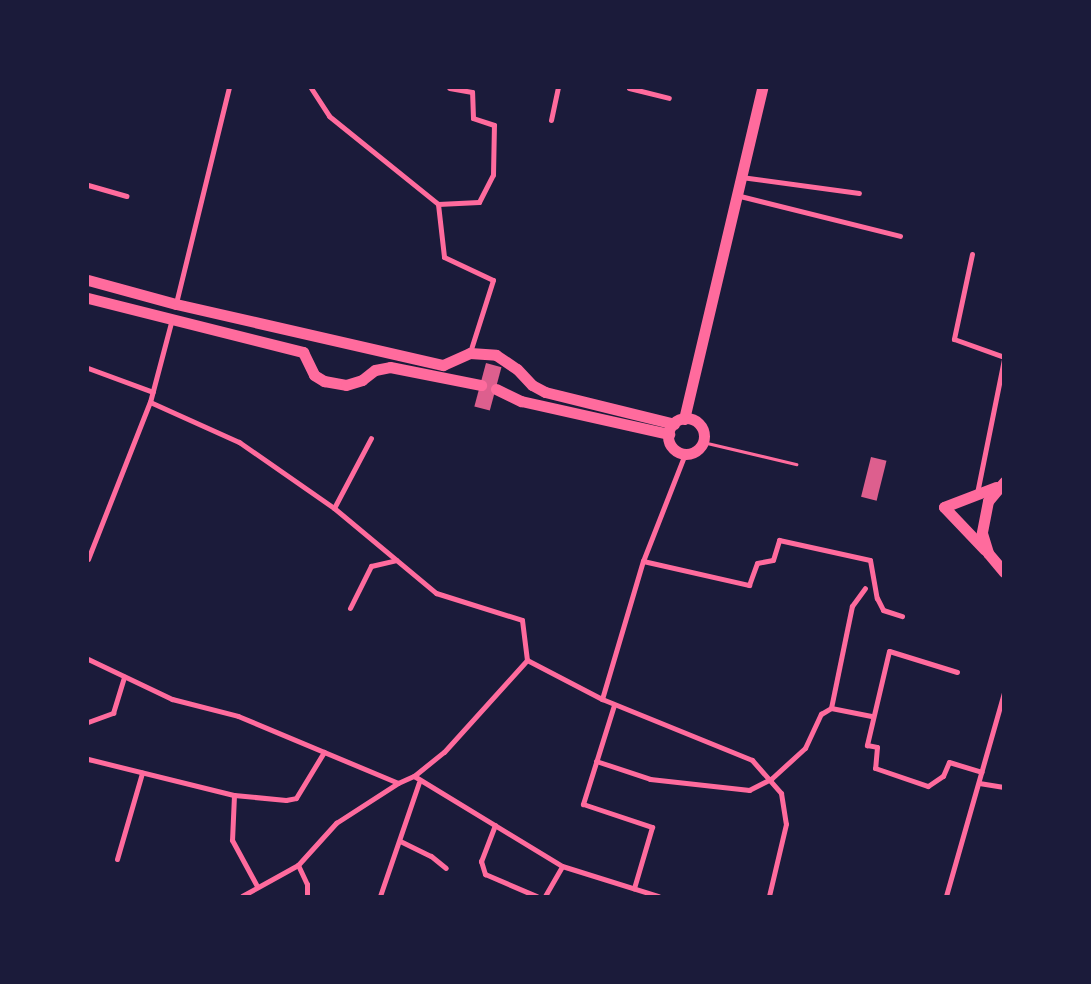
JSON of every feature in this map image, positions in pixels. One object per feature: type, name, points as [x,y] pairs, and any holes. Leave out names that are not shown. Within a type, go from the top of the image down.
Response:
[{"type":"main road","points":[[496,389],[521,401],[676,426],[700,425],[703,442],[696,451],[686,454],[675,450],[676,426],[762,88]]},
{"type":"main road","points":[[88,280],[176,304],[442,365],[470,353],[496,355],[507,360],[532,385],[545,392],[676,426]]},
{"type":"main road","points":[[88,298],[303,352]]},
{"type":"main road","points":[[303,333],[310,343],[303,352]]},
{"type":"main road","points":[[303,352],[314,375],[324,381],[346,385],[362,380],[375,370],[390,367],[481,385]]},
{"type":"main road","points":[[441,377],[442,365]]},
{"type":"main road","points":[[1001,484],[977,496],[944,507],[1004,572]]},
{"type":"main road","points":[[988,553],[982,520],[988,501],[1001,484]]},
{"type":"street","points":[[176,304],[229,88]]},
{"type":"street","points":[[311,88],[329,116],[438,204],[479,202],[492,175],[494,125],[473,118],[473,90],[449,88]]},
{"type":"street","points":[[551,120],[558,88]]},
{"type":"street","points":[[629,88],[668,98]]},
{"type":"street","points":[[740,177],[859,194]]},
{"type":"street","points":[[88,185],[126,196]]},
{"type":"street","points":[[736,195],[900,236]]},
{"type":"street","points":[[438,204],[444,256],[493,280],[470,353]]},
{"type":"street","points":[[972,254],[954,340],[1004,358],[977,496]]},
{"type":"street","points":[[88,559],[154,392],[172,319]]},
{"type":"street","points":[[88,368],[154,392]]},
{"type":"street","points":[[150,402],[239,442],[334,508],[436,593],[522,620],[527,660],[444,752],[414,776],[398,783],[336,823],[298,865],[242,896]]},
{"type":"street","points":[[334,508],[371,438]]},
{"type":"street","points":[[602,700],[643,561],[686,454]]},
{"type":"street","points":[[643,561],[749,585],[757,563],[773,560],[779,540],[870,560],[877,598],[883,610],[902,616]]},
{"type":"street","points":[[350,608],[371,566],[396,560]]},
{"type":"street","points":[[831,708],[852,606],[865,588]]},
{"type":"street","points":[[957,672],[889,652],[871,716],[867,745],[877,747],[875,768],[928,786],[943,776],[949,762],[982,772]]},
{"type":"street","points":[[88,659],[172,699],[238,716],[398,783]]},
{"type":"street","points":[[527,660],[602,700],[752,760],[771,779],[781,793],[786,824],[769,896]]},
{"type":"street","points":[[88,722],[113,713],[124,676]]},
{"type":"street","points":[[946,896],[1004,693]]},
{"type":"street","points":[[614,704],[583,804],[652,827],[634,888]]},
{"type":"street","points":[[596,761],[650,779],[749,790],[771,779],[805,748],[821,714],[831,708],[871,716]]},
{"type":"street","points":[[88,759],[234,795],[286,800],[296,798],[324,752]]},
{"type":"street","points":[[117,859],[142,773]]},
{"type":"street","points":[[414,776],[419,782],[562,866],[658,896]]},
{"type":"street","points":[[380,896],[419,782]]},
{"type":"street","points":[[979,783],[1004,786]]},
{"type":"street","points":[[234,795],[232,840],[257,886]]},
{"type":"street","points":[[495,825],[481,860],[485,874],[536,896]]},
{"type":"street","points":[[400,841],[431,856],[446,868]]},
{"type":"street","points":[[298,865],[307,884],[306,896]]},
{"type":"street","points":[[545,896],[562,866]]},
{"type":"path","points":[[703,442],[796,464]]},
{"type":"building","points":[[486,363],[501,367],[490,411],[474,406]]},
{"type":"building","points":[[871,457],[887,461],[877,501],[861,497]]}]
